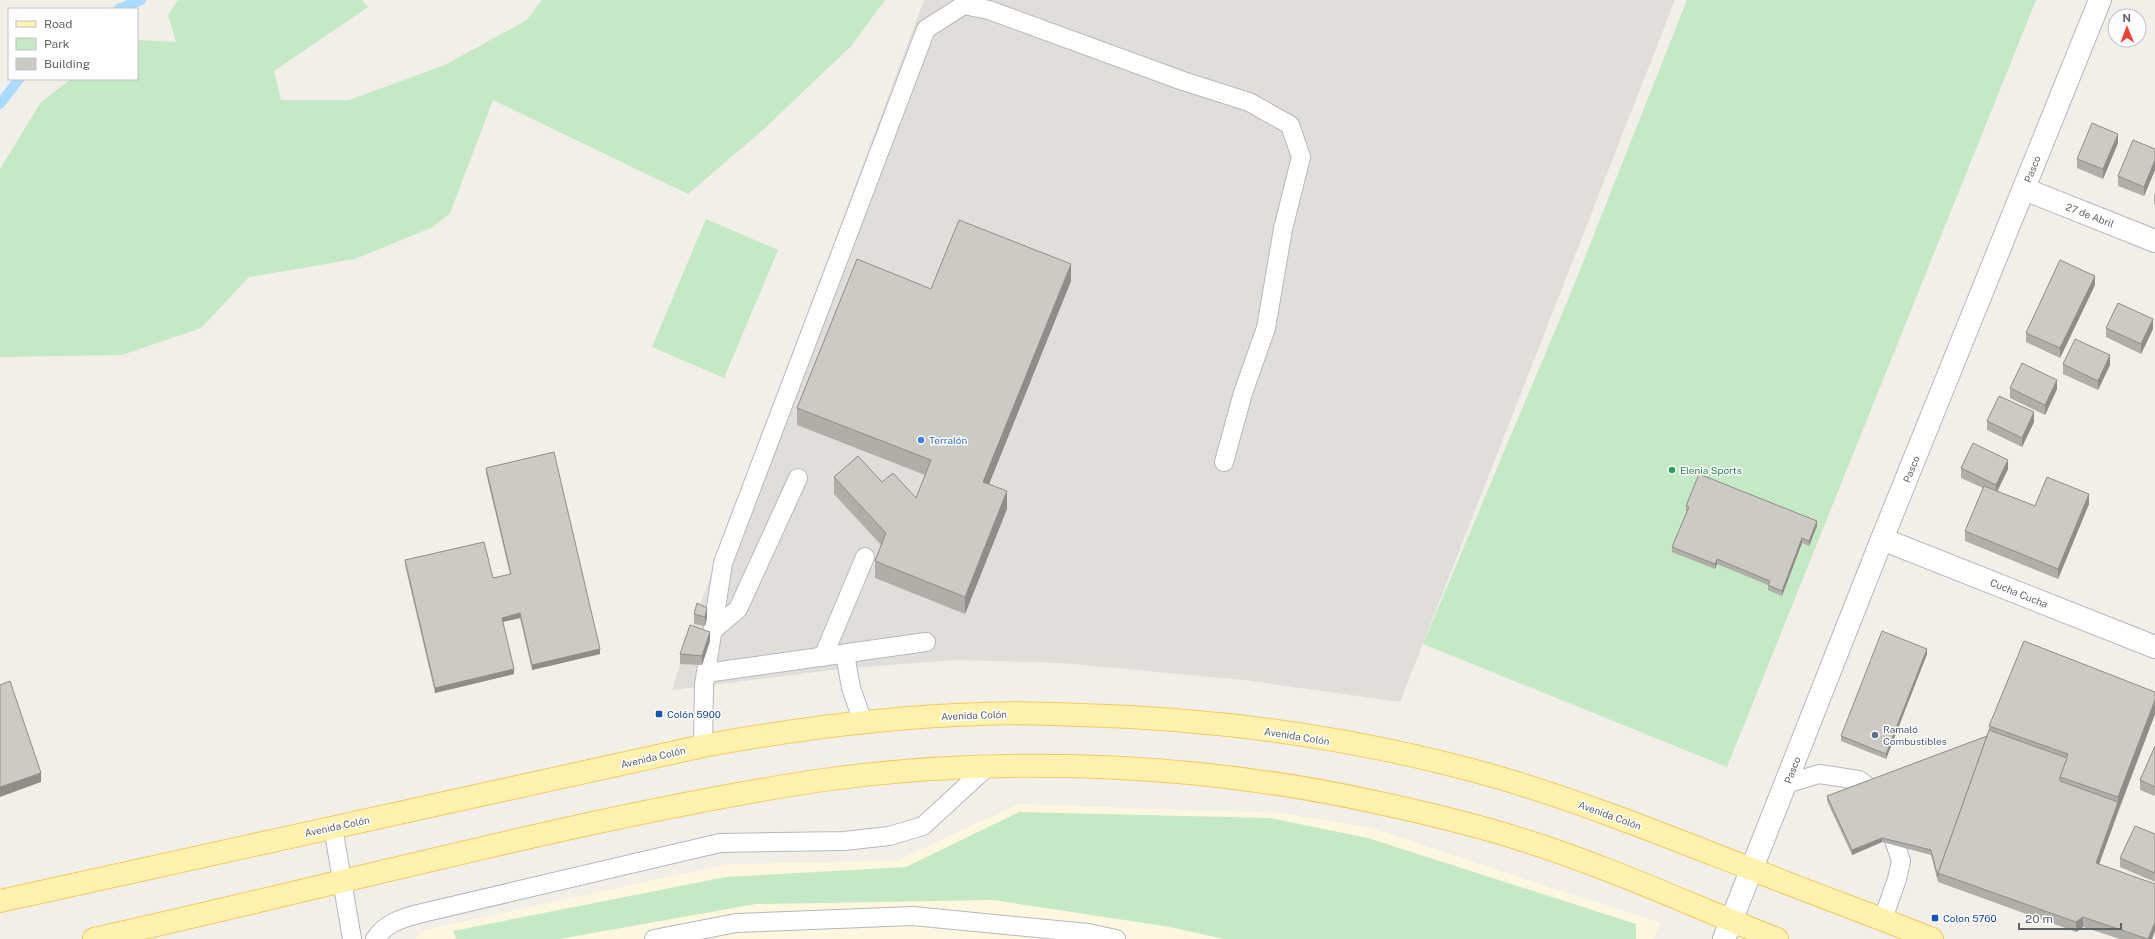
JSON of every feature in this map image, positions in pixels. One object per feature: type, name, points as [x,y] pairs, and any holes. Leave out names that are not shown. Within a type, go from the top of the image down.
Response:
[{"type":"main road","name":"Avenida Colón","points":[[0,901],[703,746],[757,736],[863,722],[983,714],[1117,716],[1188,721],[1267,731],[1346,743],[1444,764],[1563,798],[1636,824],[1932,939]]},
{"type":"main road","points":[[94,939],[543,834],[747,792],[868,775],[986,768],[1089,767],[1196,774],[1254,780],[1371,801],[1474,826],[1528,841],[1577,858],[1727,930],[1777,939]]},
{"type":"street","name":"Pasco","points":[[1727,930],[1882,538],[2100,0]]},
{"type":"street","name":"27 de Abril","points":[[2024,189],[2155,241]]},
{"type":"street","name":"Cucha Cucha","points":[[1882,538],[2155,647]]},
{"type":"lane","points":[[703,746],[706,673],[723,563],[926,29],[964,5],[989,10],[1183,81],[1249,102],[1290,125],[1301,157],[1283,229],[1266,328],[1243,393],[1224,462]]},
{"type":"lane","points":[[713,630],[738,609],[798,478]]},
{"type":"lane","points":[[823,657],[864,557]]},
{"type":"lane","points":[[706,673],[926,642]]},
{"type":"lane","points":[[845,654],[851,688],[863,722]]},
{"type":"lane","points":[[375,939],[382,930],[392,923],[418,914],[720,843],[844,841],[889,836],[923,826],[986,768]]},
{"type":"lane","points":[[1786,784],[1819,774],[1859,780],[1879,795],[1901,861],[1897,879],[1883,919]]},
{"type":"lane","points":[[333,827],[352,939]]},
{"type":"lane","points":[[654,939],[736,923],[913,916],[1088,933],[1116,939]]},
{"type":"shaded area","name":"Terralón","points":[[924,0],[1675,0],[1400,702],[1243,680],[1062,663],[958,660],[848,668],[672,690],[697,613]]},
{"type":"shaded area","points":[[1018,804],[1281,813],[1367,827],[1660,923],[1654,939],[416,939],[420,931],[728,864],[897,861]]},
{"type":"green space","points":[[178,0],[362,0],[368,7],[274,71],[281,100],[349,100],[445,65],[527,20],[542,0],[885,0],[851,46],[765,128],[688,194],[493,100],[450,213],[433,227],[355,259],[249,277],[201,328],[122,355],[0,357],[0,169],[41,102],[70,80],[138,80],[138,40],[176,42],[168,15]]},
{"type":"green space","name":"Elenia Sports","points":[[1687,0],[2036,0],[1727,767],[1423,644],[1570,295]]},
{"type":"green space","points":[[706,219],[778,250],[724,378],[652,347]]},
{"type":"green space","points":[[1019,812],[1270,818],[1368,838],[1636,924],[1636,939],[1224,939],[1170,927],[994,900],[756,904],[559,939],[456,939],[453,931],[726,877],[906,867]]},
{"type":"building","points":[[2092,123],[2118,134],[2103,169],[2077,159]]},
{"type":"building","points":[[2133,140],[2155,149],[2155,160],[2144,187],[2118,176]]},
{"type":"building","name":"Terralón","points":[[959,220],[1071,264],[983,482],[1007,491],[965,597],[875,561],[886,533],[834,477],[858,456],[882,482],[893,473],[916,498],[931,460],[797,408],[857,259],[931,289]]},
{"type":"building","points":[[2060,260],[2095,276],[2060,348],[2026,333]]},
{"type":"building","points":[[2118,303],[2153,319],[2141,344],[2106,328]]},
{"type":"building","points":[[2075,339],[2110,355],[2098,381],[2063,364]]},
{"type":"building","points":[[2022,363],[2057,380],[2045,405],[2010,388]]},
{"type":"building","points":[[1999,396],[2034,412],[2022,438],[1987,421]]},
{"type":"building","points":[[1973,443],[2008,460],[1996,485],[1961,468]]},
{"type":"building","points":[[554,452],[600,649],[532,665],[520,613],[502,618],[514,669],[435,688],[405,560],[484,542],[493,578],[511,574],[486,468]]},
{"type":"building","points":[[1699,474],[1817,521],[1809,541],[1802,538],[1782,591],[1768,585],[1770,581],[1717,559],[1715,564],[1672,547],[1689,507],[1686,506]]},
{"type":"building","points":[[2047,477],[2089,494],[2058,569],[1965,531],[1984,486],[2035,506]]},
{"type":"building","points":[[697,603],[707,608],[705,617],[694,614]]},
{"type":"building","points":[[690,625],[710,632],[702,656],[680,654]]},
{"type":"building","points":[[1882,631],[1927,649],[1886,754],[1841,736]]},
{"type":"building","points":[[2024,641],[2155,692],[2155,700],[2118,797],[2060,777],[2068,754],[1989,726]]},
{"type":"building","points":[[10,681],[41,773],[0,787],[0,685]]},
{"type":"building","points":[[1989,730],[2067,758],[2060,781],[2118,802],[2096,863],[2155,884],[2155,922],[2148,939],[2083,917],[2076,922],[1938,873]]},
{"type":"building","points":[[1987,736],[1938,873],[1938,877],[1931,850],[1882,838],[1852,850],[1827,796]]},
{"type":"building","points":[[2155,746],[2155,787],[2140,780]]},
{"type":"building","points":[[2135,826],[2155,834],[2155,873],[2120,858]]},
{"type":"waterway","points":[[121,8],[141,0]]},
{"type":"waterway","points":[[0,104],[18,80]]},
{"type":"place","name":"Terralón","points":[[921,440]]},
{"type":"place","name":"Elenia Sports","points":[[1672,470]]},
{"type":"place","name":"Colón 5900","points":[[659,714]]},
{"type":"place","name":"Ramaló Combustibles","points":[[1875,735]]},
{"type":"place","name":"Colon 5760","points":[[1935,918]]}]
